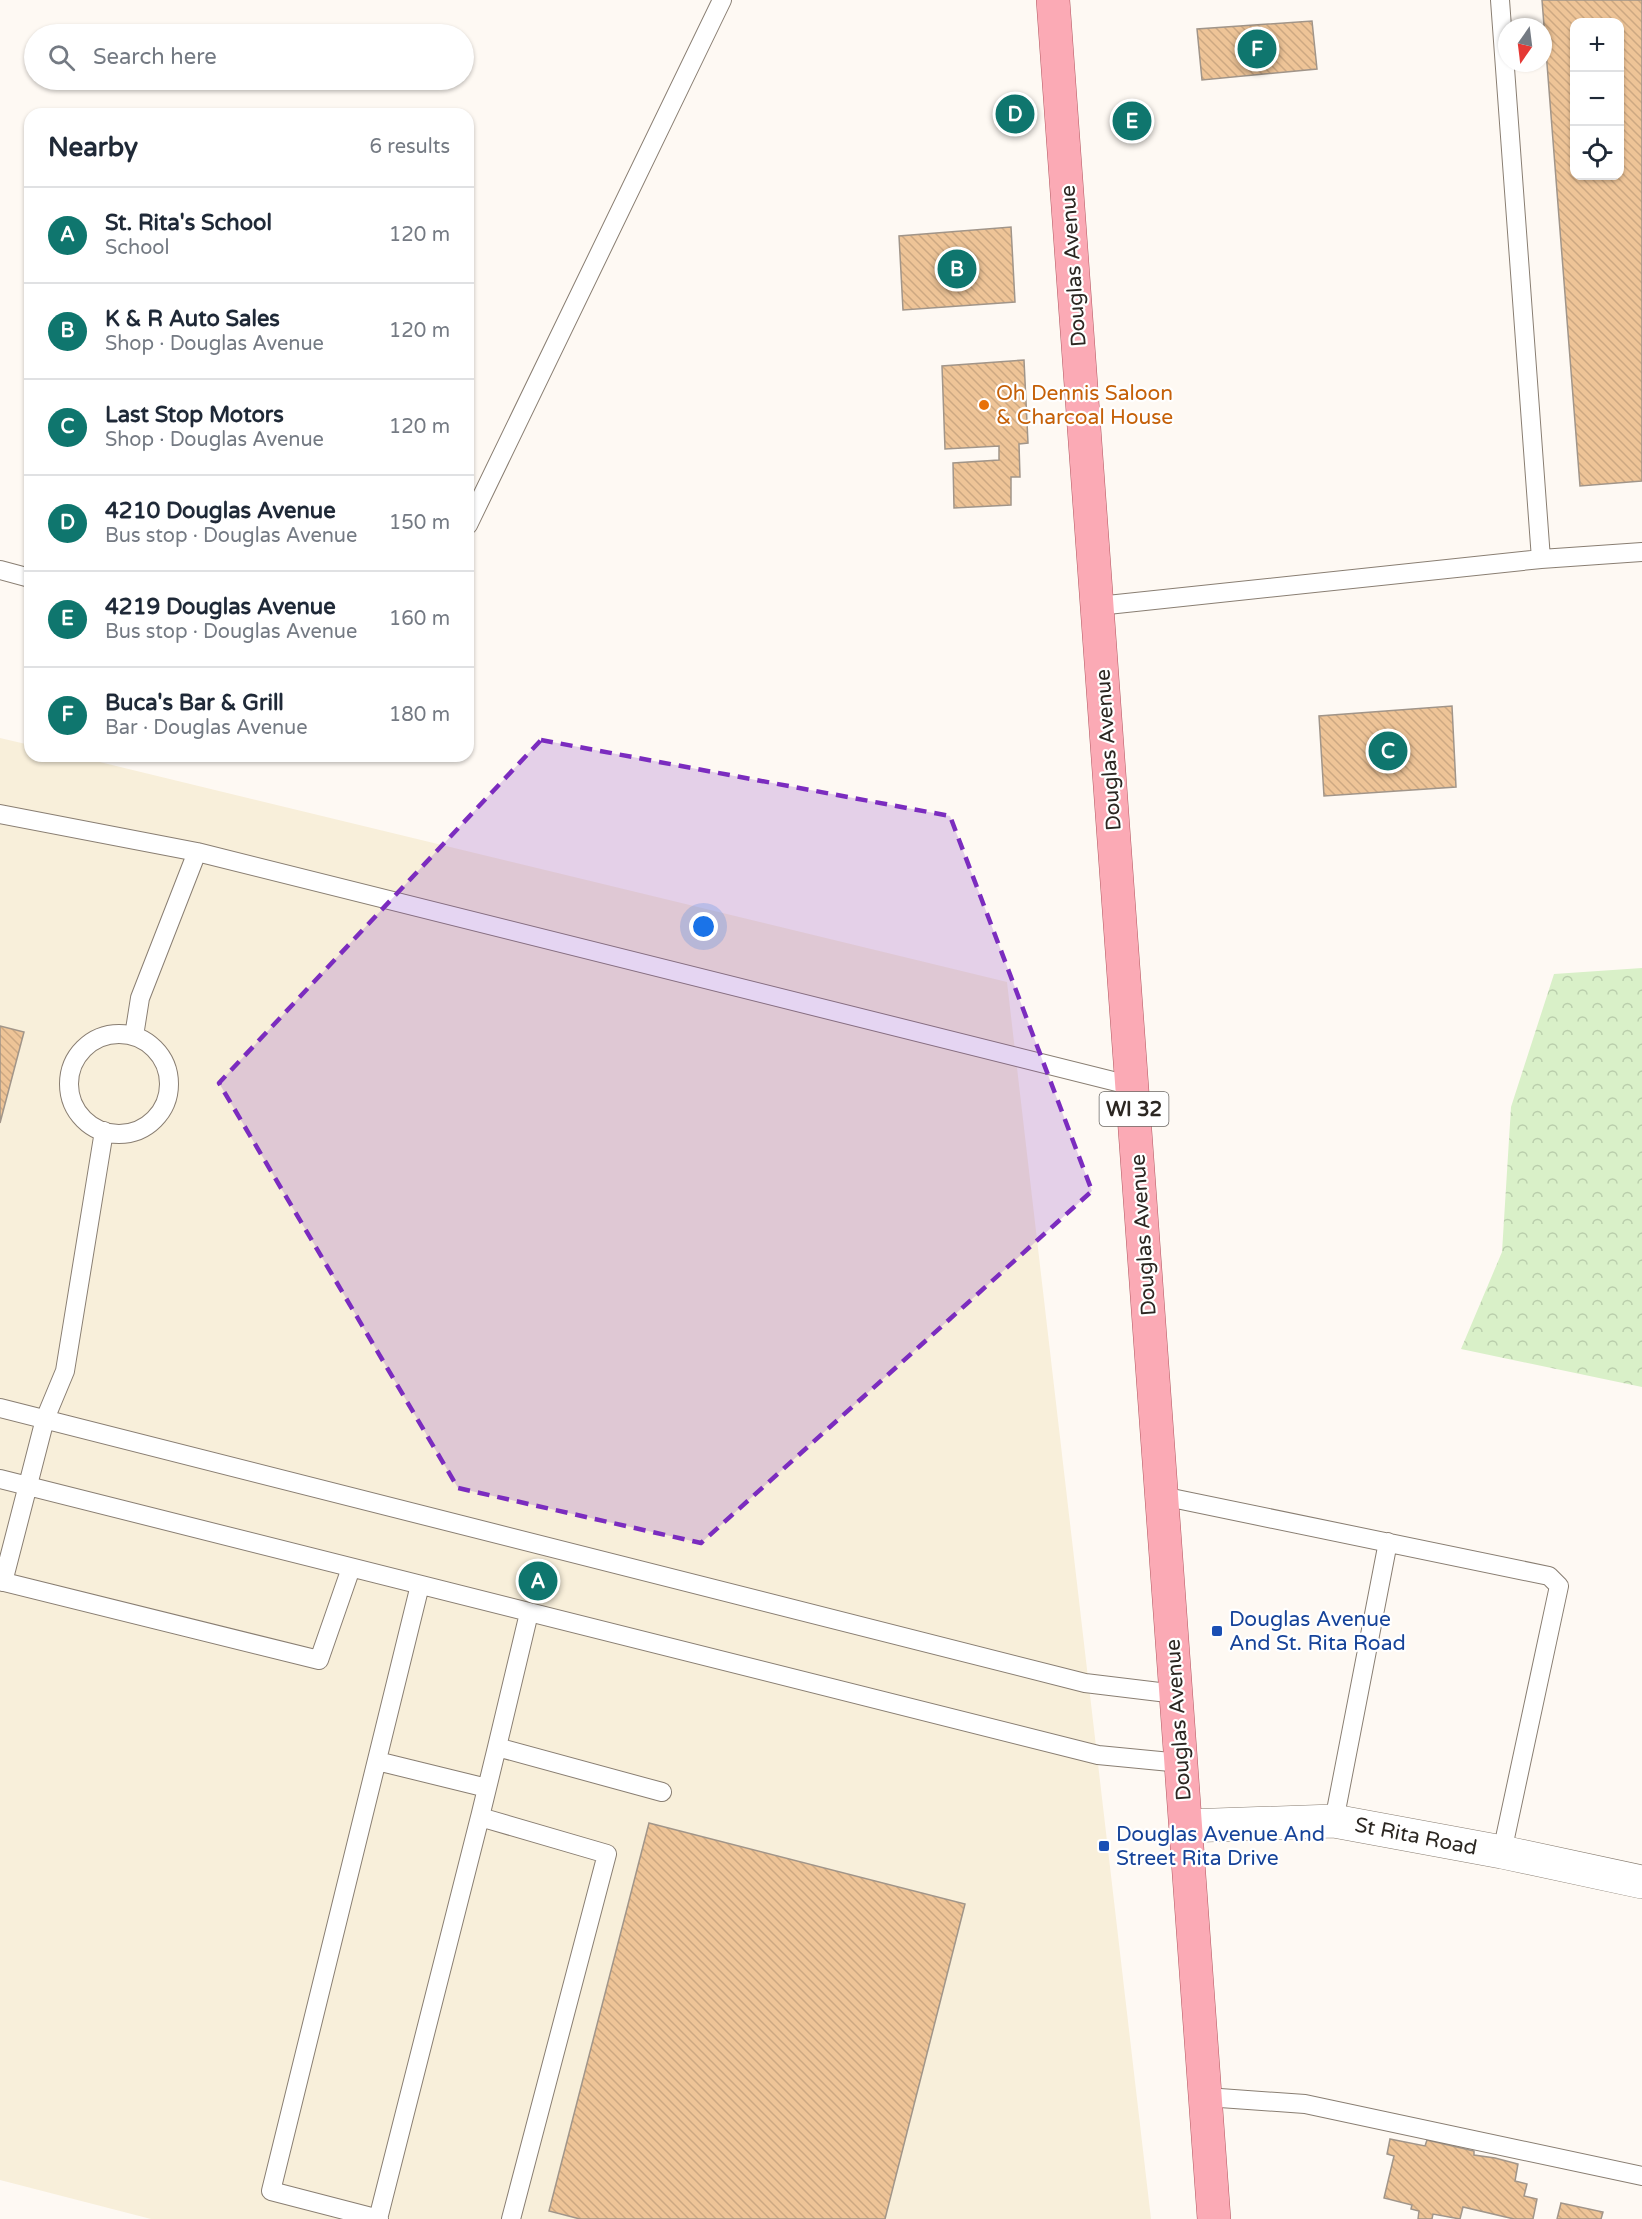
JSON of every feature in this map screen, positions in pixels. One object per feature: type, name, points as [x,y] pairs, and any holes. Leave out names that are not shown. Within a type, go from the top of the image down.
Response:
[{"type":"main road","name":"Douglas Avenue","points":[[1053,0],[1214,2219]]},
{"type":"street","name":"St Rita Road","points":[[1186,1826],[1334,1821],[1502,1852],[1642,1882]]},
{"type":"lane","points":[[474,513],[722,0]]},
{"type":"lane","points":[[1500,0],[1541,559]]},
{"type":"lane","points":[[1098,606],[1541,559],[1642,552]]},
{"type":"lane","points":[[0,570],[24,576]]},
{"type":"lane","points":[[0,814],[197,852],[1133,1086]]},
{"type":"lane","points":[[134,1036],[140,998],[197,852]]},
{"type":"lane","points":[[116,1034],[134,1036],[148,1043],[159,1053],[169,1083],[167,1098],[160,1112],[149,1123],[128,1132],[104,1131],[89,1124],[77,1111],[70,1095],[69,1078],[74,1061],[85,1047],[99,1038],[116,1034]]},
{"type":"lane","points":[[104,1131],[65,1371],[45,1419],[2,1582],[319,1660],[351,1568]]},
{"type":"lane","points":[[0,1408],[1085,1683],[1176,1694]]},
{"type":"lane","points":[[0,1479],[1098,1755],[1181,1762]]},
{"type":"lane","points":[[1162,1496],[1550,1576],[1559,1586],[1502,1852]]},
{"type":"lane","points":[[1334,1821],[1388,1542]]},
{"type":"lane","points":[[420,1585],[271,2191],[379,2219],[529,1612]]},
{"type":"lane","points":[[497,1747],[662,1792]]},
{"type":"lane","points":[[377,1761],[487,1788]]},
{"type":"lane","points":[[480,1817],[607,1854],[512,2219]]},
{"type":"lane","points":[[1206,2097],[1305,2104],[1642,2176]]},
{"type":"highlighted area","points":[[541,740],[950,816],[1092,1191],[701,1543],[458,1488],[219,1083]]},
{"type":"shaded area","points":[[0,738],[24,744],[24,762],[100,762],[1007,982],[1151,2219],[151,2219],[0,2180]]},
{"type":"green space","points":[[1642,968],[1642,1387],[1461,1349],[1502,1252],[1511,1107],[1554,974]]},
{"type":"building","points":[[1542,0],[1642,0],[1642,481],[1580,486],[1548,72],[1552,72],[1552,18],[1543,18]]},
{"type":"building","points":[[1312,21],[1317,69],[1202,80],[1197,29]]},
{"type":"building","points":[[1011,227],[1015,302],[903,310],[899,236]]},
{"type":"building","name":"Oh Dennis Saloon & Charcoal House","points":[[1024,360],[1028,443],[1019,444],[1020,477],[1011,477],[1011,505],[954,508],[953,463],[999,460],[999,446],[945,449],[942,366]]},
{"type":"building","points":[[1452,706],[1456,787],[1324,796],[1319,716]]},
{"type":"building","points":[[0,1026],[24,1032],[0,1123]]},
{"type":"building","points":[[649,1823],[965,1904],[885,2219],[580,2219],[549,2211]]},
{"type":"building","points":[[1390,2139],[1425,2146],[1427,2140],[1474,2151],[1474,2155],[1518,2164],[1515,2181],[1527,2184],[1524,2196],[1537,2199],[1533,2219],[1514,2219],[1463,2207],[1460,2219],[1433,2214],[1432,2219],[1418,2219],[1419,2211],[1411,2209],[1412,2205],[1384,2198],[1394,2156],[1387,2154]]},
{"type":"building","points":[[1561,2203],[1603,2212],[1601,2219],[1557,2219]]},
{"type":"place","name":"Buca's Bar & Grill","points":[[1257,49]]},
{"type":"place","name":"4210 Douglas Avenue","points":[[1015,114]]},
{"type":"place","name":"4219 Douglas Avenue","points":[[1132,121]]},
{"type":"place","name":"K & R Auto Sales","points":[[957,269]]},
{"type":"place","name":"Oh Dennis Saloon & Charcoal House","points":[[984,405]]},
{"type":"place","name":"Last Stop Motors","points":[[1388,751]]},
{"type":"place","name":"St. Rita's School","points":[[538,1581]]},
{"type":"place","name":"Douglas Avenue And St. Rita Road","points":[[1217,1631]]},
{"type":"place","name":"Douglas Avenue And Street Rita Drive","points":[[1104,1846]]}]
